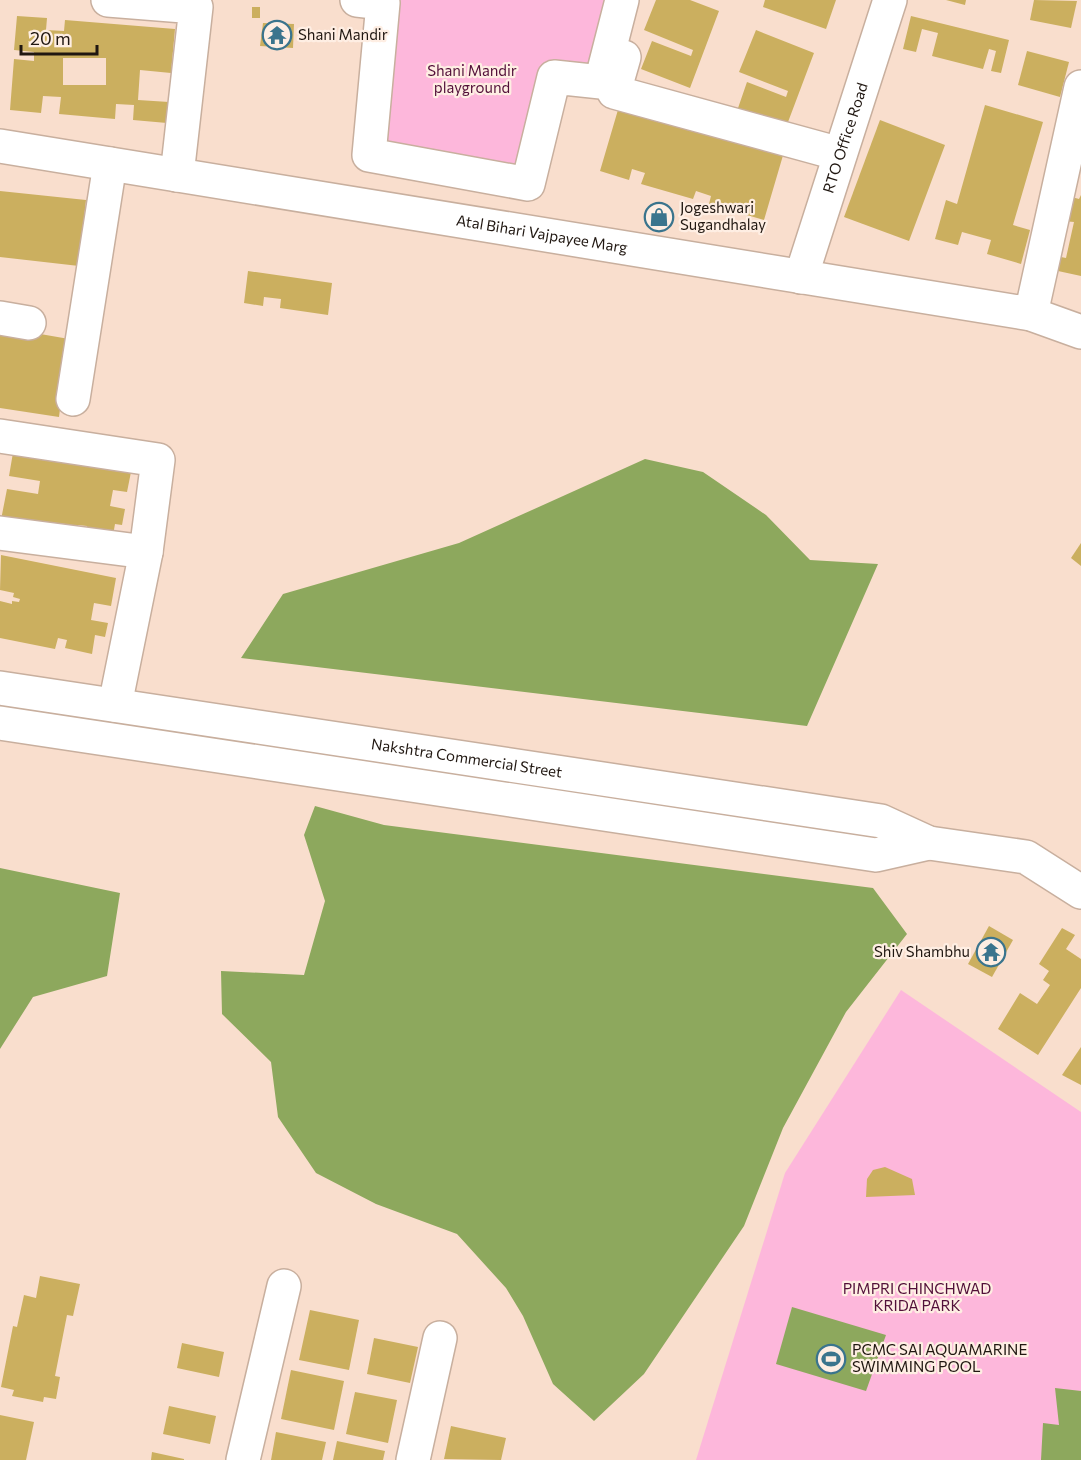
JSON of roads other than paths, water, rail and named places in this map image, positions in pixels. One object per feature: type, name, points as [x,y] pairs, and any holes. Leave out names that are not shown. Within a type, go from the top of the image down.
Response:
[{"type":"street","points":[[108,0],[196,8],[177,175]]},
{"type":"street","points":[[357,0],[383,3],[369,155],[528,184],[554,77],[602,82],[622,0]]},
{"type":"street","points":[[642,0],[614,92],[840,154]]},
{"type":"street","name":"RTO Office Road","points":[[801,276],[890,0]]},
{"type":"street","points":[[1031,314],[1077,123],[1081,87]]},
{"type":"street","name":"Atal Bihari Vajpayee Marg","points":[[0,146],[1031,314],[1081,332]]},
{"type":"street","points":[[73,399],[110,164]]},
{"type":"street","points":[[0,436],[158,460],[146,552],[115,705]]},
{"type":"street","points":[[0,533],[146,552]]},
{"type":"street","name":"Nakshtra Commercial Street","points":[[0,688],[881,820],[929,843],[1026,857],[1081,892]]},
{"type":"street","name":"Nakshtra Commercial Street","points":[[0,723],[876,855],[929,843]]},
{"type":"street","points":[[243,1460],[284,1286]]},
{"type":"street","points":[[413,1460],[440,1338]]},
{"type":"place","name":"Shani Mandir","points":[[277,35]]},
{"type":"place","name":"Jogeshwari Sugandhalay","points":[[659,217]]},
{"type":"place","name":"Shiv Shambhu","points":[[991,952]]},
{"type":"place","name":"PCMC SAI AQUAMARINE SWIMMING POOL","points":[[831,1359]]},
{"type":"park label","name":"Shani Mandir playground","points":[[472,80]]},
{"type":"park label","name":"PIMPRI CHINCHWAD KRIDA PARK","points":[[917,1298]]}]
